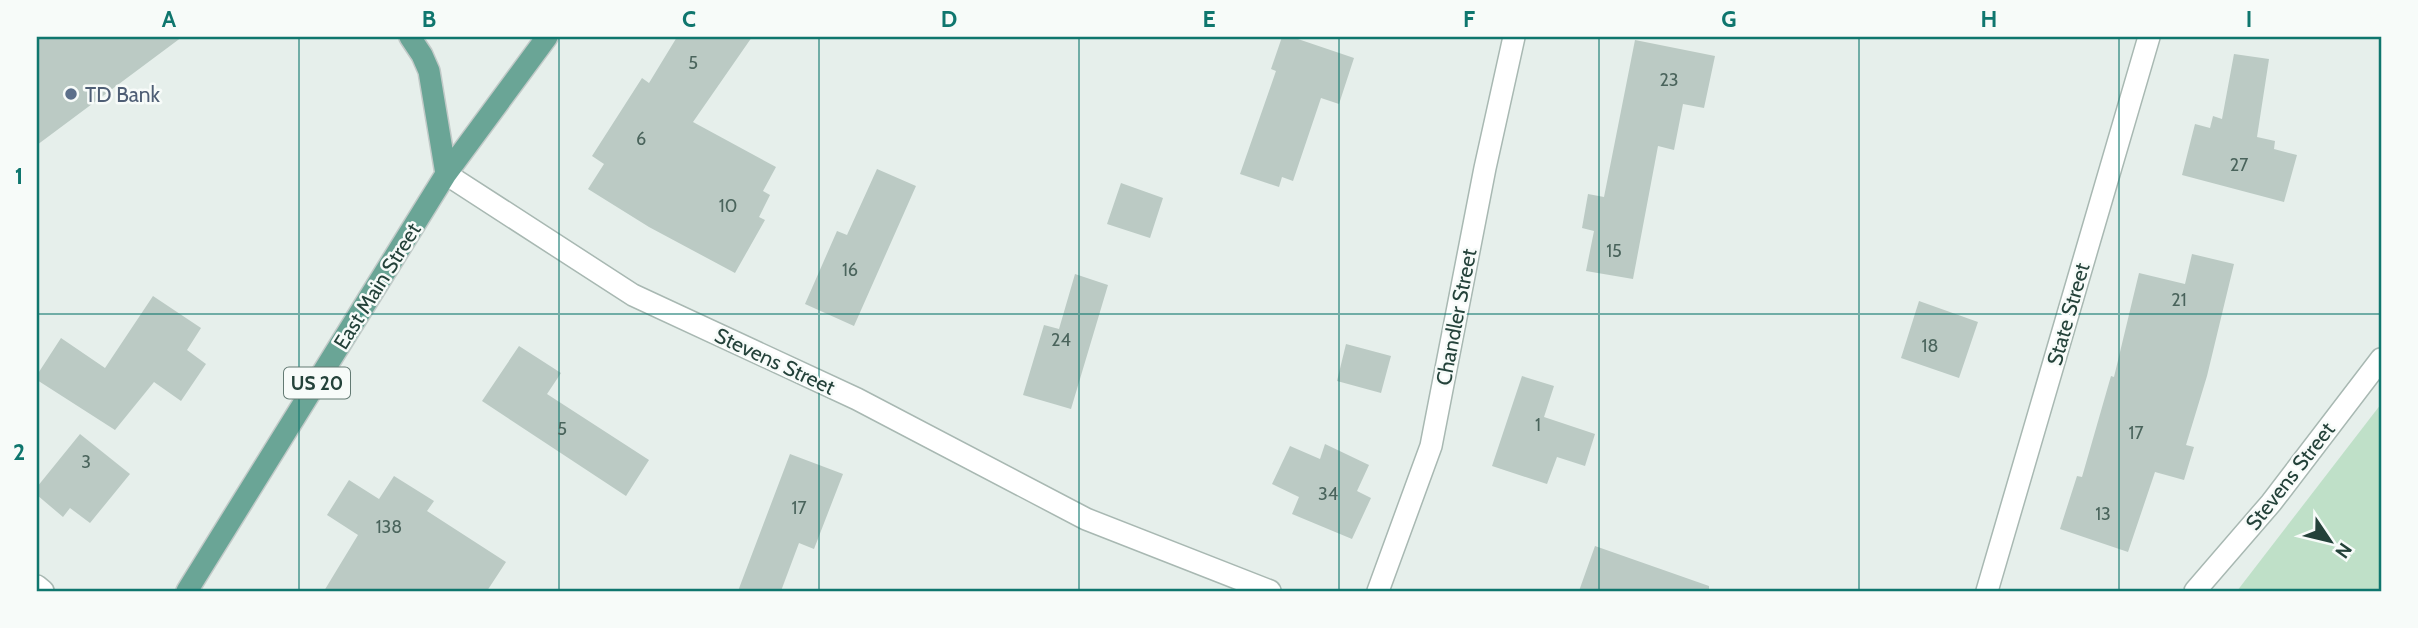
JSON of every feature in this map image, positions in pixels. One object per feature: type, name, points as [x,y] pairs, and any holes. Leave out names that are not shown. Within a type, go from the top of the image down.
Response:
[{"type":"main road","points":[[410,37],[429,71],[446,174]]},
{"type":"main road","name":"East Main Street","points":[[187,591],[446,174],[547,37]]},
{"type":"street","name":"Chandler Street","points":[[1378,591],[1431,446],[1485,168],[1514,37]]},
{"type":"street","name":"State Street","points":[[1987,591],[2149,37]]},
{"type":"street","name":"Stevens Street","points":[[446,174],[633,295],[857,399],[1086,519],[1270,591]]},
{"type":"street","name":"Stevens Street","points":[[2196,591],[2271,503],[2381,359]]},
{"type":"street","points":[[37,586],[43,591]]},
{"type":"green space","points":[[2381,404],[2381,591],[2237,591]]},
{"type":"building","name":"TD Bank","points":[[37,37],[182,37],[37,145]]},
{"type":"building","points":[[677,37],[752,37],[693,122],[776,167],[763,191],[770,195],[759,217],[765,220],[735,273],[649,227],[588,189],[604,164],[592,156],[642,78],[649,83]]},
{"type":"building","points":[[1282,37],[1292,37],[1354,58],[1339,104],[1321,98],[1293,181],[1282,177],[1279,187],[1240,174],[1276,71],[1271,69]]},
{"type":"building","points":[[1635,40],[1715,56],[1704,108],[1683,104],[1674,150],[1658,146],[1633,279],[1586,271],[1594,231],[1582,228],[1588,194],[1604,197]]},
{"type":"building","points":[[2234,54],[2269,59],[2257,137],[2275,141],[2274,149],[2297,155],[2284,202],[2182,175],[2195,124],[2210,128],[2213,116],[2222,119]]},
{"type":"building","points":[[877,169],[916,186],[854,326],[805,304],[837,231],[847,235]]},
{"type":"building","points":[[1121,183],[1163,198],[1150,238],[1107,224]]},
{"type":"building","points":[[2192,254],[2234,264],[2207,376],[2186,445],[2194,447],[2184,480],[2155,472],[2128,552],[2060,529],[2077,476],[2082,477],[2111,376],[2114,377],[2139,273],[2185,284]]},
{"type":"building","points":[[1075,274],[1108,285],[1071,409],[1023,395],[1044,325],[1059,329]]},
{"type":"building","points":[[153,296],[201,328],[187,350],[206,364],[181,401],[154,382],[115,430],[37,380],[37,375],[61,338],[105,368]]},
{"type":"building","points":[[1919,301],[1978,322],[1959,378],[1901,358]]},
{"type":"building","points":[[1346,344],[1391,356],[1381,393],[1337,381]]},
{"type":"building","points":[[519,346],[561,373],[547,394],[649,460],[626,496],[482,401]]},
{"type":"building","points":[[1522,376],[1554,386],[1544,417],[1595,434],[1585,466],[1557,457],[1547,484],[1492,466]]},
{"type":"building","points":[[80,434],[130,474],[90,523],[70,508],[63,517],[37,495],[37,487]]},
{"type":"building","points":[[1325,444],[1369,465],[1357,491],[1371,498],[1352,539],[1292,514],[1299,497],[1272,484],[1290,446],[1320,459]]},
{"type":"building","points":[[790,454],[843,474],[814,549],[799,543],[781,591],[738,591]]},
{"type":"building","points":[[394,476],[434,501],[427,511],[506,562],[487,591],[324,591],[358,535],[327,515],[349,480],[379,499]]},
{"type":"building","points":[[1595,546],[1709,586],[1709,591],[1579,591]]},
{"type":"place","name":"TD Bank","points":[[71,94]]}]
